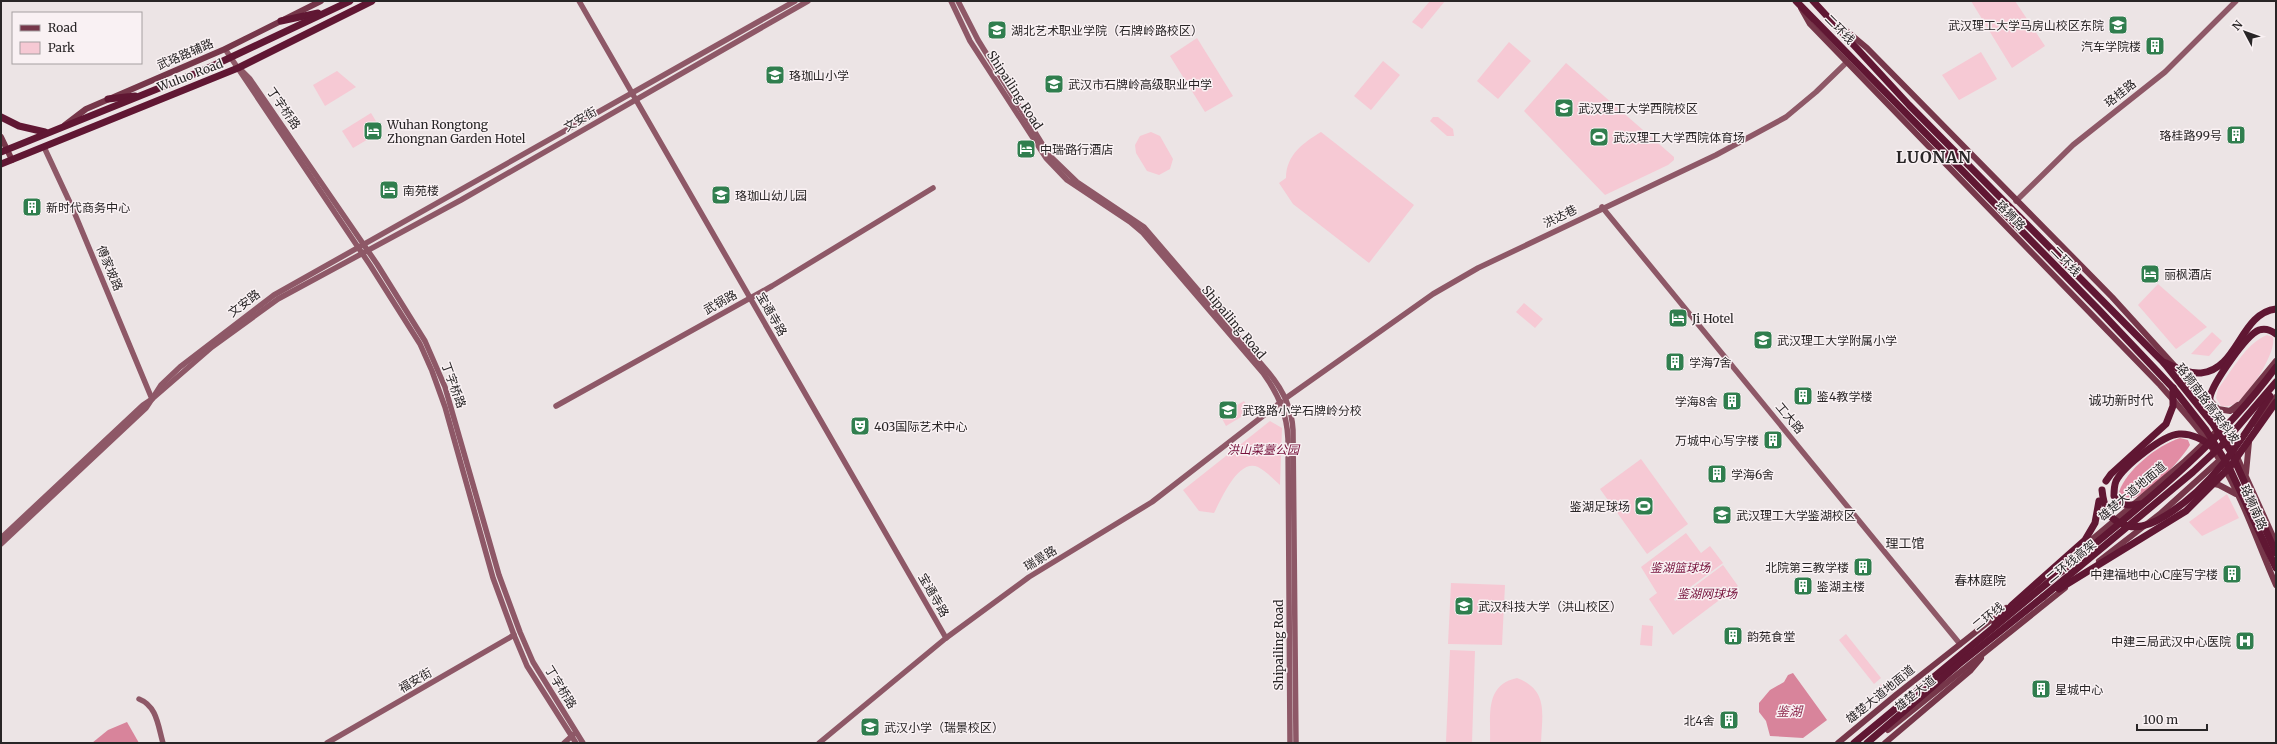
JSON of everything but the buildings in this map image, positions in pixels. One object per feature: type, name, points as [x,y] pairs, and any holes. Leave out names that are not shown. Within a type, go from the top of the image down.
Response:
[{"type":"highway","name":"Wuluo Road","points":[[4,150],[141,96],[231,58],[350,1]]},
{"type":"highway","name":"Wuluo Road","points":[[1,164],[179,90],[238,68],[372,1]]},
{"type":"highway","name":"二环线","points":[[1814,1],[1909,105],[2107,304]]},
{"type":"highway","name":"二环线","points":[[1798,3],[2100,311],[2173,388],[2221,457],[2276,568]]},
{"type":"highway","points":[[281,21],[332,10]]},
{"type":"highway","points":[[108,99],[141,96]]},
{"type":"highway","points":[[1,117],[19,126],[47,133]]},
{"type":"highway","name":"珞狮南路高架斜坡","points":[[2107,304],[2164,363],[2212,424],[2238,464],[2276,553]]},
{"type":"highway","points":[[2164,363],[2194,373],[2208,372],[2225,360],[2260,314],[2276,308]]},
{"type":"highway","points":[[2212,424],[2210,396],[2218,380],[2254,333],[2260,329],[2267,329],[2276,334]]},
{"type":"highway","name":"二环线","points":[[1854,743],[1995,624],[2139,506],[2215,438],[2238,415],[2276,367]]},
{"type":"highway","name":"二环线高架","points":[[1867,743],[1959,664],[2043,597],[2188,477],[2222,445],[2276,382]]},
{"type":"highway","points":[[2102,490],[2104,508],[2116,521],[2133,527],[2141,526],[2159,519],[2186,502],[2221,468],[2240,442],[2276,386]]},
{"type":"highway","points":[[1995,624],[2012,605],[2085,540],[2095,523],[2102,490],[2111,474],[2166,424],[2173,406],[2173,388]]},
{"type":"highway","points":[[2043,597],[2071,582],[2186,511],[2230,467],[2276,402]]},
{"type":"highway","points":[[2139,506],[2128,506],[2122,504],[2114,496],[2114,487],[2125,469],[2160,441],[2177,434],[2190,435],[2204,441],[2221,457]]},
{"type":"main road","name":"武珞路辅路","points":[[60,128],[86,109],[225,49],[321,1]]},
{"type":"main road","name":"宝通寺路","points":[[579,1],[946,638]]},
{"type":"main road","name":"文安街","points":[[634,97],[795,1]]},
{"type":"main road","name":"文安街","points":[[366,247],[808,1]]},
{"type":"main road","name":"Shipailing Road","points":[[951,1],[970,42],[1046,158],[1066,180],[1130,222],[1143,233],[1263,373],[1283,400],[1288,439],[1290,743]]},
{"type":"main road","name":"Shipailing Road","points":[[958,1],[978,40],[1049,155],[1077,182],[1133,218],[1148,232],[1269,373],[1283,400],[1293,430],[1296,743]]},
{"type":"main road","name":"珞桂路","points":[[2016,201],[2074,145],[2165,72],[2236,1]]},
{"type":"main road","name":"珞狮路","points":[[1798,3],[1810,24],[2160,385],[2206,440]]},
{"type":"main road","name":"珞狮路","points":[[1828,16],[1867,48],[2112,297],[2186,379],[2221,427],[2233,448]]},
{"type":"main road","name":"丁字桥路","points":[[225,49],[402,313],[420,344],[432,371],[469,490],[493,578],[514,635],[527,666],[574,734],[583,743]]},
{"type":"main road","name":"洪达巷","points":[[1283,400],[1433,294],[1478,268],[1602,207],[1716,155],[1786,117],[1816,92],[1847,62]]},
{"type":"main road","name":"丁字桥路","points":[[238,68],[250,79],[366,247],[425,341],[450,403],[508,601],[533,662],[574,734],[576,743]]},
{"type":"main road","points":[[1,137],[4,150],[12,160]]},
{"type":"main road","name":"傅家坡路","points":[[44,147],[72,207],[152,399]]},
{"type":"main road","name":"武锅路","points":[[556,406],[750,298],[933,188]]},
{"type":"main road","name":"工大路","points":[[1602,207],[1960,644]]},
{"type":"main road","name":"文安路","points":[[1,544],[146,408],[161,385],[180,367],[274,295],[366,247]]},
{"type":"main road","name":"雄楚大道地面道","points":[[1838,743],[1960,644],[2051,574],[2185,461],[2221,427],[2276,361]]},
{"type":"main road","points":[[2186,379],[2199,388],[2214,406],[2224,412],[2230,411],[2249,395]]},
{"type":"main road","points":[[1885,743],[1970,671],[1986,650],[2160,513],[2189,488],[2221,457],[2233,448],[2254,425],[2276,397]]},
{"type":"main road","name":"文安路","points":[[1,538],[143,405],[152,399]]},
{"type":"main road","name":"瑞景路","points":[[819,743],[946,638],[1029,577],[1152,502],[1283,400]]},
{"type":"main road","points":[[2185,461],[2197,440],[2195,425]]},
{"type":"main road","points":[[2246,475],[2247,450],[2254,425]]},
{"type":"main road","name":"珞狮南路","points":[[2206,440],[2221,457],[2276,585]]},
{"type":"main road","name":"珞狮南路","points":[[2233,448],[2276,543]]},
{"type":"main road","points":[[2189,488],[2208,483],[2219,484],[2237,495]]},
{"type":"main road","name":"福安街","points":[[327,743],[514,635]]},
{"type":"main road","name":"雄楚大道","points":[[1871,743],[1986,650]]},
{"type":"main road","points":[[139,699],[146,702],[154,713],[163,743]]},
{"type":"main road","points":[[564,743],[574,734]]},
{"type":"green space","points":[[1430,1],[1445,1],[1422,29],[1412,22]]},
{"type":"green space","points":[[1971,1],[2015,1],[2045,46],[2012,68]]},
{"type":"green space","points":[[1197,38],[1233,96],[1205,112],[1170,56]]},
{"type":"green space","points":[[1509,42],[1531,61],[1498,99],[1477,81]]},
{"type":"green space","points":[[1981,52],[1997,79],[1959,100],[1942,75]]},
{"type":"green space","points":[[1383,61],[1400,75],[1371,110],[1354,96]]},
{"type":"green space","name":"武汉理工大学西院体育场","points":[[1566,63],[1674,157],[1674,160],[1668,165],[1605,195],[1524,111]]},
{"type":"green space","points":[[337,71],[356,87],[325,106],[313,85]]},
{"type":"green space","points":[[371,113],[382,131],[353,148],[342,131]]},
{"type":"green space","points":[[1433,117],[1438,117],[1453,129],[1454,136],[1447,136],[1430,121]]},
{"type":"green space","points":[[1151,132],[1160,136],[1173,159],[1170,169],[1159,175],[1147,171],[1136,153],[1135,145],[1140,136]]},
{"type":"green space","points":[[1321,132],[1414,205],[1369,263],[1293,204],[1279,183],[1286,178],[1292,156],[1302,145]]},
{"type":"green space","points":[[2158,284],[2207,327],[2176,349],[2138,305]]},
{"type":"green space","points":[[1524,303],[1543,319],[1535,328],[1516,312]]},
{"type":"green space","points":[[2212,332],[2222,341],[2209,356],[2191,354]]},
{"type":"green space","points":[[2267,335],[2273,337],[2273,344],[2271,353],[2261,373],[2248,391],[2236,403],[2228,406],[2221,406],[2216,398],[2218,389],[2252,344]]},
{"type":"green space","points":[[1244,401],[1251,411],[1226,426],[1220,415]]},
{"type":"green space","name":"洪山菜薹公园","points":[[1270,421],[1282,428],[1280,485],[1258,467],[1251,466],[1237,474],[1226,490],[1214,513],[1199,511],[1183,490]]},
{"type":"green space","name":"鉴湖足球场","points":[[1641,459],[1688,524],[1647,554],[1600,489]]},
{"type":"green space","points":[[2227,494],[2239,518],[2202,536],[2189,522]]},
{"type":"green space","points":[[1686,533],[1701,553],[1710,546],[1723,563],[1674,599],[1675,601],[1723,565],[1738,586],[1673,635],[1649,599],[1657,593],[1641,567]]},
{"type":"green space","points":[[1451,583],[1505,585],[1502,645],[1448,644]]},
{"type":"green space","points":[[1642,625],[1653,626],[1652,646],[1640,645]]},
{"type":"green space","points":[[1846,634],[1881,678],[1874,684],[1839,640]]},
{"type":"green space","points":[[1450,650],[1475,651],[1472,743],[1446,742]]},
{"type":"green space","points":[[1517,678],[1527,683],[1539,696],[1542,713],[1541,743],[1490,743],[1490,712],[1494,695],[1499,687],[1506,682]]},
{"type":"green space","points":[[1884,683],[1889,688],[1884,693],[1879,688]]},
{"type":"shaded area","points":[[2180,438],[2188,440],[2190,445],[2178,460],[2153,486],[2134,498],[2126,500],[2119,492],[2128,475],[2153,452],[2171,441]]},
{"type":"water","name":"鉴湖","points":[[1793,673],[1827,720],[1803,738],[1770,736],[1766,721],[1759,712],[1759,703],[1770,690],[1784,682],[1788,675]]},
{"type":"water","points":[[127,722],[139,743],[92,743],[108,730]]},
{"type":"place","name":"武汉理工大学马房山校区东院","points":[[2118,25]]},
{"type":"place","name":"湖北艺术职业学院（石牌岭路校区）","points":[[997,30]]},
{"type":"place","name":"汽车学院楼","points":[[2155,46]]},
{"type":"place","name":"珞珈山小学","points":[[775,75]]},
{"type":"place","name":"武汉市石牌岭高级职业中学","points":[[1054,84]]},
{"type":"place","name":"武汉理工大学西院校区","points":[[1564,108]]},
{"type":"place","name":"Wuhan Rongtong Zhongnan Garden Hotel","points":[[373,131]]},
{"type":"place","name":"珞桂路99号","points":[[2236,135]]},
{"type":"place","name":"武汉理工大学西院体育场","points":[[1599,137]]},
{"type":"place","name":"中瑞·路行酒店","points":[[1026,149]]},
{"type":"place","name":"南苑楼","points":[[389,190]]},
{"type":"place","name":"珞珈山幼儿园","points":[[721,195]]},
{"type":"place","name":"新时代商务中心","points":[[32,207]]},
{"type":"place","name":"丽枫酒店","points":[[2150,274]]},
{"type":"place","name":"Ji Hotel","points":[[1678,318]]},
{"type":"place","name":"武汉理工大学附属小学","points":[[1763,340]]},
{"type":"place","name":"学海7舍","points":[[1675,362]]},
{"type":"place","name":"鉴4教学楼","points":[[1803,396]]},
{"type":"place","name":"学海8舍","points":[[1732,401]]},
{"type":"place","name":"武珞路小学石牌岭分校","points":[[1228,410]]},
{"type":"place","name":"403国际艺术中心","points":[[860,426]]},
{"type":"place","name":"万城中心写字楼","points":[[1773,440]]},
{"type":"place","name":"学海6舍","points":[[1717,474]]},
{"type":"place","name":"鉴湖足球场","points":[[1644,506]]},
{"type":"place","name":"武汉理工大学鉴湖校区","points":[[1722,515]]},
{"type":"place","name":"北院第三教学楼","points":[[1863,567]]},
{"type":"place","name":"中建福地中心C座写字楼","points":[[2232,574]]},
{"type":"place","name":"鉴湖主楼","points":[[1803,586]]},
{"type":"place","name":"武汉科技大学（洪山校区）","points":[[1464,606]]},
{"type":"place","name":"韵苑食堂","points":[[1733,636]]},
{"type":"place","name":"中建三局武汉中心医院","points":[[2245,641]]},
{"type":"place","name":"星城中心","points":[[2041,689]]},
{"type":"place","name":"北4舍","points":[[1729,720]]},
{"type":"place","name":"武汉小学（瑞景校区）","points":[[870,727]]},
{"type":"district","name":"LUONAN","points":[[1934,157]]},
{"type":"district","name":"诚功新时代","points":[[2121,400]]},
{"type":"district","name":"理工馆","points":[[1905,543]]},
{"type":"district","name":"春林庭院","points":[[1980,580]]},
{"type":"park label","name":"鉴湖篮球场","points":[[1680,567]]},
{"type":"park label","name":"鉴湖网球场","points":[[1707,593]]}]
